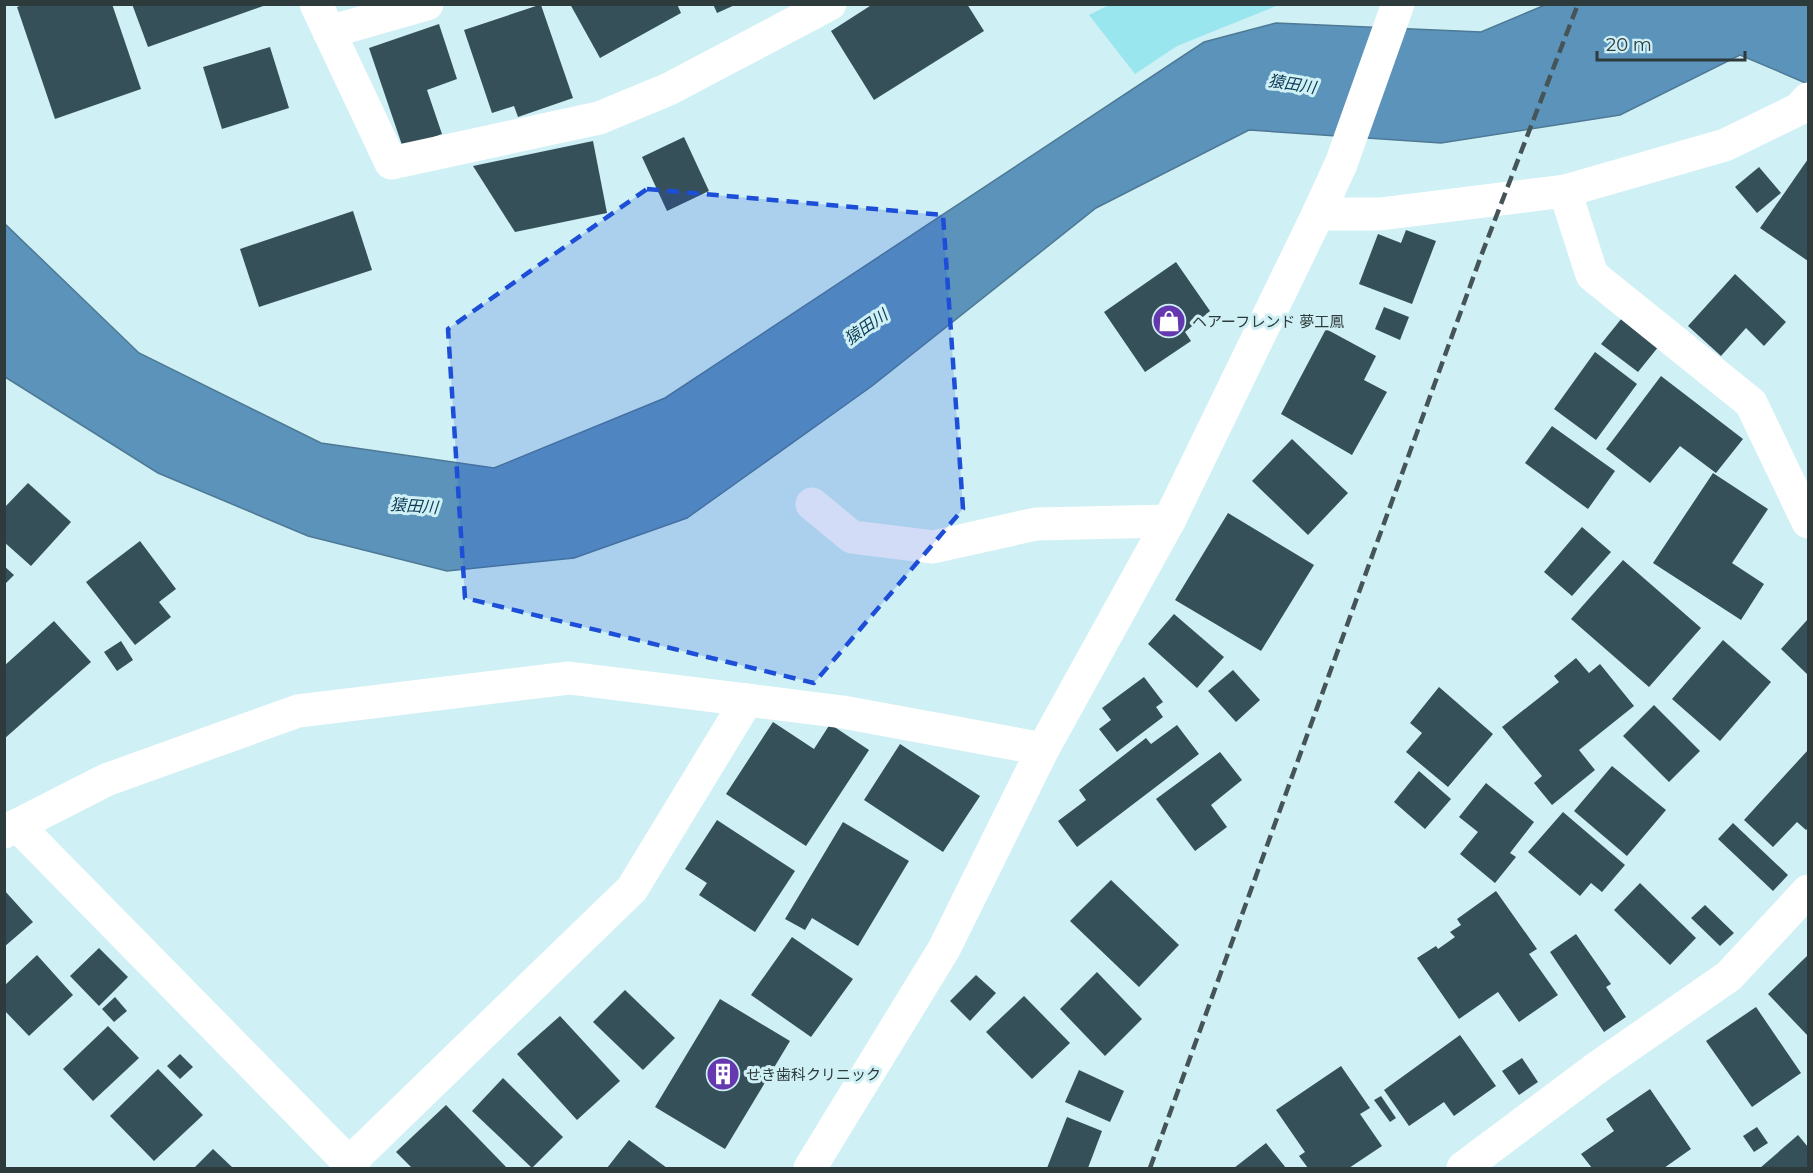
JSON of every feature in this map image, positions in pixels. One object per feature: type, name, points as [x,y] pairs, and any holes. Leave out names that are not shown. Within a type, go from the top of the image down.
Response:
[{"type":"street","points":[[427,4],[323,18],[391,163],[599,118],[669,89],[830,4]]},
{"type":"street","points":[[810,1168],[944,950],[1043,749],[1169,521],[1341,164],[1398,4]]},
{"type":"street","points":[[1318,214],[1380,214],[1565,191],[1725,145],[1804,104]]},
{"type":"street","points":[[1565,191],[1592,275],[1751,403],[1809,522]]},
{"type":"street","points":[[812,504],[852,537],[933,547],[1036,524],[1169,521]]},
{"type":"street","points":[[747,700],[632,889],[352,1166],[11,829],[105,780],[298,711],[568,678],[747,700],[843,712],[1043,749]]},
{"type":"street","points":[[1462,1168],[1598,1067],[1729,976],[1809,891]]},
{"type":"highlighted area","points":[[647,189],[943,215],[963,509],[814,683],[465,598],[448,329]]},
{"type":"shaded area","points":[[1109,5],[1279,5],[1177,46],[1135,74],[1089,15]]},
{"type":"water","name":"猿田川","points":[[1545,5],[1808,5],[1808,84],[1740,55],[1620,115],[1441,143],[1249,130],[1096,208],[872,386],[687,518],[574,558],[447,571],[308,536],[158,473],[5,377],[4,223],[139,353],[321,443],[494,468],[665,398],[1204,42],[1276,23],[1481,32]]},
{"type":"building","points":[[25,4],[112,4],[141,89],[55,119],[17,7]]},
{"type":"building","points":[[132,4],[266,4],[266,5],[148,47]]},
{"type":"building","points":[[570,4],[677,4],[681,13],[600,58]]},
{"type":"building","points":[[713,4],[737,4],[717,13]]},
{"type":"building","points":[[873,4],[967,4],[984,31],[874,100],[831,31]]},
{"type":"building","points":[[541,5],[573,98],[518,117],[514,106],[492,113],[464,30]]},
{"type":"building","points":[[439,24],[457,79],[427,90],[442,134],[403,148],[369,48]]},
{"type":"building","points":[[270,47],[289,108],[222,129],[203,67]]},
{"type":"building","points":[[684,137],[709,191],[667,211],[642,157]]},
{"type":"building","points":[[593,141],[607,213],[515,232],[473,166]]},
{"type":"building","points":[[1808,159],[1808,261],[1760,228]]},
{"type":"building","points":[[1759,167],[1781,193],[1757,213],[1735,187]]},
{"type":"building","points":[[353,211],[372,270],[259,307],[240,249]]},
{"type":"building","points":[[1406,230],[1436,241],[1412,304],[1359,284],[1378,234],[1401,243]]},
{"type":"building","points":[[1176,262],[1210,311],[1185,332],[1191,341],[1145,372],[1104,312]]},
{"type":"building","points":[[1735,274],[1786,322],[1764,346],[1746,328],[1721,356],[1688,326]]},
{"type":"building","points":[[1384,307],[1409,317],[1400,340],[1375,329]]},
{"type":"building","points":[[1622,318],[1659,346],[1638,372],[1601,344]]},
{"type":"building","points":[[1326,329],[1376,356],[1364,380],[1387,392],[1352,455],[1281,414]]},
{"type":"building","points":[[1595,352],[1637,384],[1596,440],[1554,409]]},
{"type":"building","points":[[1661,376],[1743,439],[1716,473],[1680,446],[1650,483],[1606,449]]},
{"type":"building","points":[[1552,426],[1615,471],[1588,509],[1525,463]]},
{"type":"building","points":[[1292,439],[1348,493],[1308,535],[1252,481]]},
{"type":"building","points":[[1713,473],[1768,509],[1732,563],[1764,584],[1741,620],[1653,563]]},
{"type":"building","points":[[28,483],[71,522],[31,566],[4,542],[4,508]]},
{"type":"building","points":[[1228,513],[1314,565],[1261,651],[1175,600]]},
{"type":"building","points":[[1582,527],[1611,552],[1572,596],[1544,572]]},
{"type":"building","points":[[140,541],[176,589],[159,602],[171,617],[135,645],[86,582]]},
{"type":"building","points":[[1623,560],[1701,628],[1649,687],[1571,619]]},
{"type":"building","points":[[4,566],[14,575],[4,585]]},
{"type":"building","points":[[1174,614],[1224,657],[1197,688],[1148,644]]},
{"type":"building","points":[[1808,619],[1808,675],[1781,649]]},
{"type":"building","points":[[54,621],[91,662],[4,739],[4,666]]},
{"type":"building","points":[[1723,640],[1771,682],[1720,741],[1672,699]]},
{"type":"building","points":[[121,641],[133,660],[117,671],[104,652]]},
{"type":"building","points":[[1576,658],[1589,673],[1600,664],[1634,706],[1579,750],[1595,770],[1552,805],[1534,783],[1542,776],[1502,727],[1559,682],[1554,676]]},
{"type":"building","points":[[1233,670],[1260,700],[1236,722],[1208,691]]},
{"type":"building","points":[[1144,677],[1163,702],[1156,707],[1163,717],[1117,752],[1099,729],[1111,720],[1102,708]]},
{"type":"building","points":[[1439,687],[1493,734],[1448,787],[1406,752],[1422,733],[1410,723]]},
{"type":"building","points":[[1654,705],[1700,751],[1669,782],[1623,736]]},
{"type":"building","points":[[773,722],[814,749],[830,724],[869,750],[806,846],[726,794]]},
{"type":"building","points":[[1177,725],[1199,754],[1077,847],[1058,821],[1086,800],[1079,790],[1146,738],[1151,744]]},
{"type":"building","points":[[900,744],[980,796],[943,852],[864,800]]},
{"type":"building","points":[[1808,750],[1808,828],[1806,830],[1797,822],[1773,847],[1744,820]]},
{"type":"building","points":[[1220,752],[1242,780],[1211,805],[1227,827],[1195,851],[1156,799]]},
{"type":"building","points":[[1612,766],[1666,810],[1627,856],[1574,811]]},
{"type":"building","points":[[1419,771],[1451,799],[1425,829],[1394,802]]},
{"type":"building","points":[[1486,783],[1534,822],[1510,853],[1516,857],[1495,883],[1460,854],[1478,832],[1459,817]]},
{"type":"building","points":[[1563,812],[1625,865],[1602,892],[1591,883],[1580,896],[1528,852]]},
{"type":"building","points":[[717,820],[795,871],[755,932],[699,895],[707,883],[685,869]]},
{"type":"building","points":[[843,822],[909,861],[858,946],[812,918],[805,930],[785,919]]},
{"type":"building","points":[[1733,823],[1788,875],[1773,891],[1718,839]]},
{"type":"building","points":[[1111,880],[1179,945],[1139,987],[1070,921]]},
{"type":"building","points":[[1640,883],[1696,938],[1670,965],[1614,910]]},
{"type":"building","points":[[4,890],[33,922],[4,947]]},
{"type":"building","points":[[1496,891],[1537,949],[1529,954],[1558,995],[1519,1022],[1498,992],[1459,1019],[1417,958],[1436,946],[1438,949],[1455,937],[1450,932],[1461,925],[1457,919]]},
{"type":"building","points":[[1705,905],[1734,933],[1720,946],[1691,918]]},
{"type":"building","points":[[1576,934],[1611,984],[1606,987],[1626,1017],[1604,1032],[1550,952]]},
{"type":"building","points":[[792,937],[853,979],[811,1037],[751,995]]},
{"type":"building","points":[[99,948],[128,977],[99,1006],[70,976]]},
{"type":"building","points":[[37,955],[73,995],[29,1036],[4,1010],[4,986]]},
{"type":"building","points":[[1808,955],[1808,1036],[1768,994]]},
{"type":"building","points":[[1097,972],[1142,1019],[1105,1056],[1060,1009]]},
{"type":"building","points":[[976,975],[996,993],[970,1021],[950,1001]]},
{"type":"building","points":[[625,990],[675,1038],[643,1070],[593,1022]]},
{"type":"building","points":[[1024,996],[1070,1043],[1032,1079],[986,1032]]},
{"type":"building","points":[[115,997],[127,1011],[114,1022],[102,1009]]},
{"type":"building","name":"せき歯科クリニック","points":[[720,999],[790,1041],[725,1149],[655,1107]]},
{"type":"building","points":[[1756,1007],[1801,1073],[1752,1107],[1706,1041]]},
{"type":"building","points":[[560,1016],[620,1081],[577,1120],[517,1054]]},
{"type":"building","points":[[108,1026],[139,1058],[93,1101],[63,1069]]},
{"type":"building","points":[[1460,1035],[1496,1086],[1454,1116],[1444,1102],[1409,1126],[1384,1090]]},
{"type":"building","points":[[180,1054],[193,1067],[180,1079],[167,1066]]},
{"type":"building","points":[[1522,1058],[1538,1082],[1519,1095],[1502,1071]]},
{"type":"building","points":[[1341,1066],[1370,1108],[1360,1114],[1382,1146],[1349,1168],[1308,1168],[1299,1156],[1305,1152],[1276,1110]]},
{"type":"building","points":[[158,1069],[203,1115],[154,1161],[110,1116]]},
{"type":"building","points":[[1079,1070],[1124,1091],[1110,1122],[1065,1102]]},
{"type":"building","points":[[503,1078],[563,1137],[532,1168],[472,1111]]},
{"type":"building","points":[[1650,1089],[1691,1149],[1664,1168],[1592,1168],[1581,1154],[1614,1131],[1606,1119]]},
{"type":"building","points":[[1381,1096],[1396,1118],[1390,1122],[1374,1100]]},
{"type":"building","points":[[446,1105],[507,1168],[412,1168],[396,1152]]},
{"type":"building","points":[[1067,1117],[1102,1131],[1088,1168],[1047,1168]]},
{"type":"building","points":[[1757,1127],[1768,1143],[1754,1152],[1743,1136]]},
{"type":"building","points":[[1798,1135],[1808,1147],[1808,1168],[1760,1168]]},
{"type":"building","points":[[629,1140],[667,1168],[607,1168]]},
{"type":"building","points":[[1266,1143],[1286,1168],[1234,1168]]},
{"type":"building","points":[[213,1149],[233,1168],[194,1168]]},
{"type":"railway","points":[[1150,1168],[1481,256],[1578,4]]},
{"type":"place","name":"ヘアーフレンド 夢工鳳","points":[[1169,321]]},
{"type":"place","name":"せき歯科クリニック","points":[[723,1074]]}]
